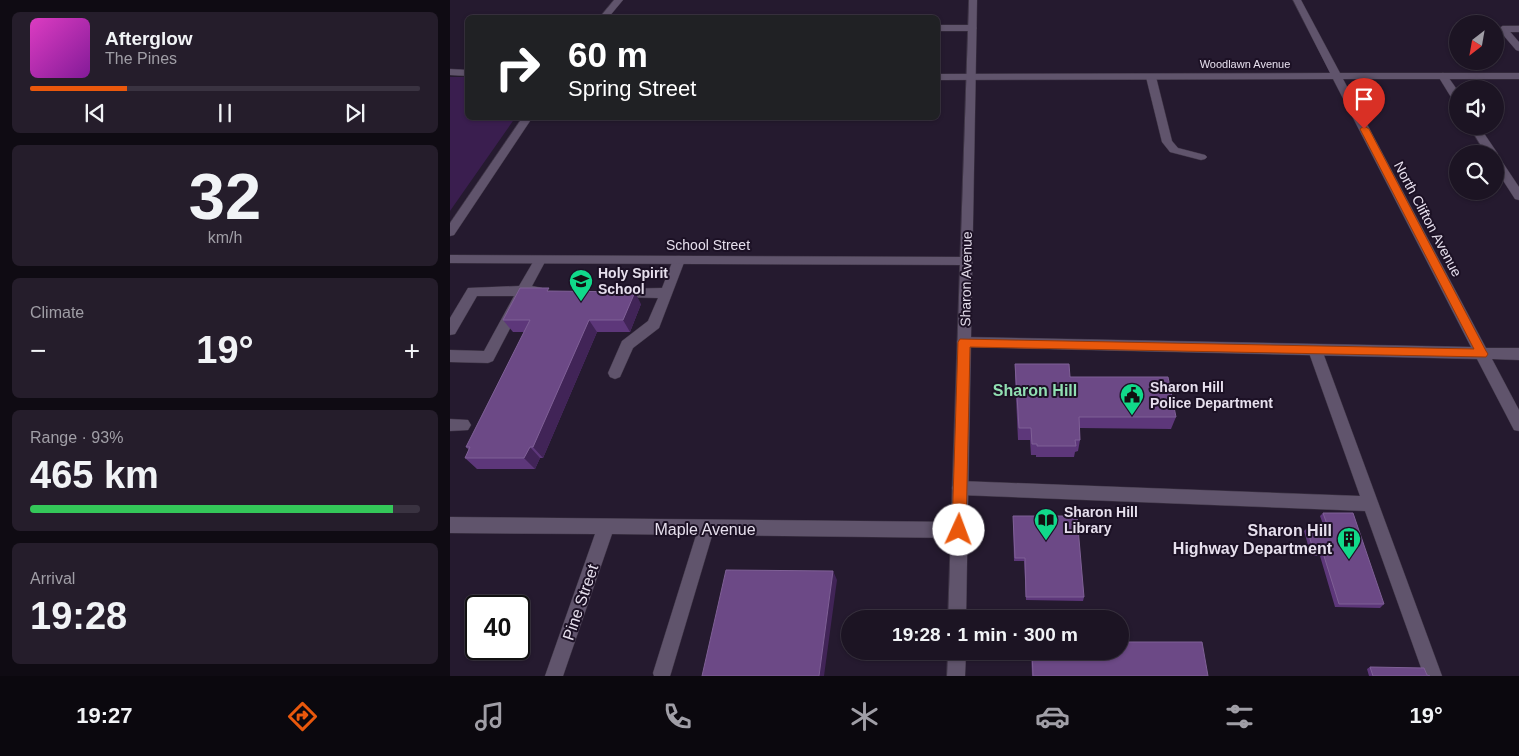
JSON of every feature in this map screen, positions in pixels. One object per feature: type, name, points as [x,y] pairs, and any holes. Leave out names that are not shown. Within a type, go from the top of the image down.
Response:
[{"type":"street","points":[[606,15],[619,0]]},
{"type":"street","name":"Sharon Avenue","points":[[957,610],[973,0]]},
{"type":"street","name":"North Clifton Avenue","points":[[1297,0],[1519,425]]},
{"type":"street","points":[[940,28],[972,28]]},
{"type":"street","points":[[1519,29],[1503,29],[1519,48]]},
{"type":"street","points":[[450,72],[465,73]]},
{"type":"street","points":[[1443,76],[1449,86]]},
{"type":"street","name":"Woodlawn Avenue","points":[[940,77],[1519,76]]},
{"type":"street","points":[[1151,77],[1166,142],[1174,150],[1201,157]]},
{"type":"street","points":[[450,232],[526,120]]},
{"type":"street","points":[[1504,173],[1519,196]]},
{"type":"street","name":"School Street","points":[[450,259],[966,261]]},
{"type":"street","points":[[450,356],[488,357],[540,260]]},
{"type":"street","points":[[616,373],[627,345],[654,324],[679,260]]},
{"type":"street","points":[[450,330],[473,291],[552,292]]},
{"type":"street","points":[[600,292],[666,293]]},
{"type":"street","points":[[964,342],[1519,354]]},
{"type":"street","points":[[1315,350],[1433,676]]},
{"type":"street","points":[[960,488],[1370,504]]},
{"type":"street","name":"Maple Avenue","points":[[450,525],[959,530]]},
{"type":"street","name":"Pine Street","points":[[554,676],[606,528]]},
{"type":"street","points":[[662,673],[706,529]]},
{"type":"street","points":[[956,676],[957,660]]},
{"type":"shaded area","points":[[450,77],[465,77],[465,120],[514,120],[450,211]]},
{"type":"building","points":[[520,288],[549,288],[547,291],[635,292],[623,320],[589,320],[533,447],[530,447],[524,458],[465,458],[470,447],[466,447],[530,320],[503,320]]},
{"type":"building","points":[[1015,364],[1069,364],[1070,377],[1168,377],[1176,417],[1079,417],[1080,440],[1075,440],[1076,446],[1037,446],[1037,444],[1032,444],[1031,428],[1019,428]]},
{"type":"building","name":"Sharon Hill Highway Department","points":[[1323,513],[1353,513],[1384,604],[1339,604],[1323,553],[1314,553],[1307,528],[1328,527]]},
{"type":"building","name":"Sharon Hill Library","points":[[1013,516],[1077,516],[1084,597],[1026,597],[1025,558],[1015,558]]},
{"type":"building","points":[[726,570],[833,571],[819,676],[702,676]]},
{"type":"building","points":[[1129,642],[1202,642],[1208,676],[1033,676],[1032,660],[1129,660]]},
{"type":"building","points":[[1370,667],[1424,668],[1427,675],[1430,676],[1373,676]]},
{"type":"place","name":"Holy Spirit School","points":[[581,302]]},
{"type":"place","name":"Sharon Hill Police Department","points":[[1132,416]]},
{"type":"place","name":"Sharon Hill Library","points":[[1046,541]]},
{"type":"place","name":"Sharon Hill Highway Department","points":[[1349,560]]},
{"type":"district","name":"Sharon Hill","points":[[1035,390]]},
{"type":"route","points":[[959,530],[964,342],[1482,354],[1364,129]]}]
